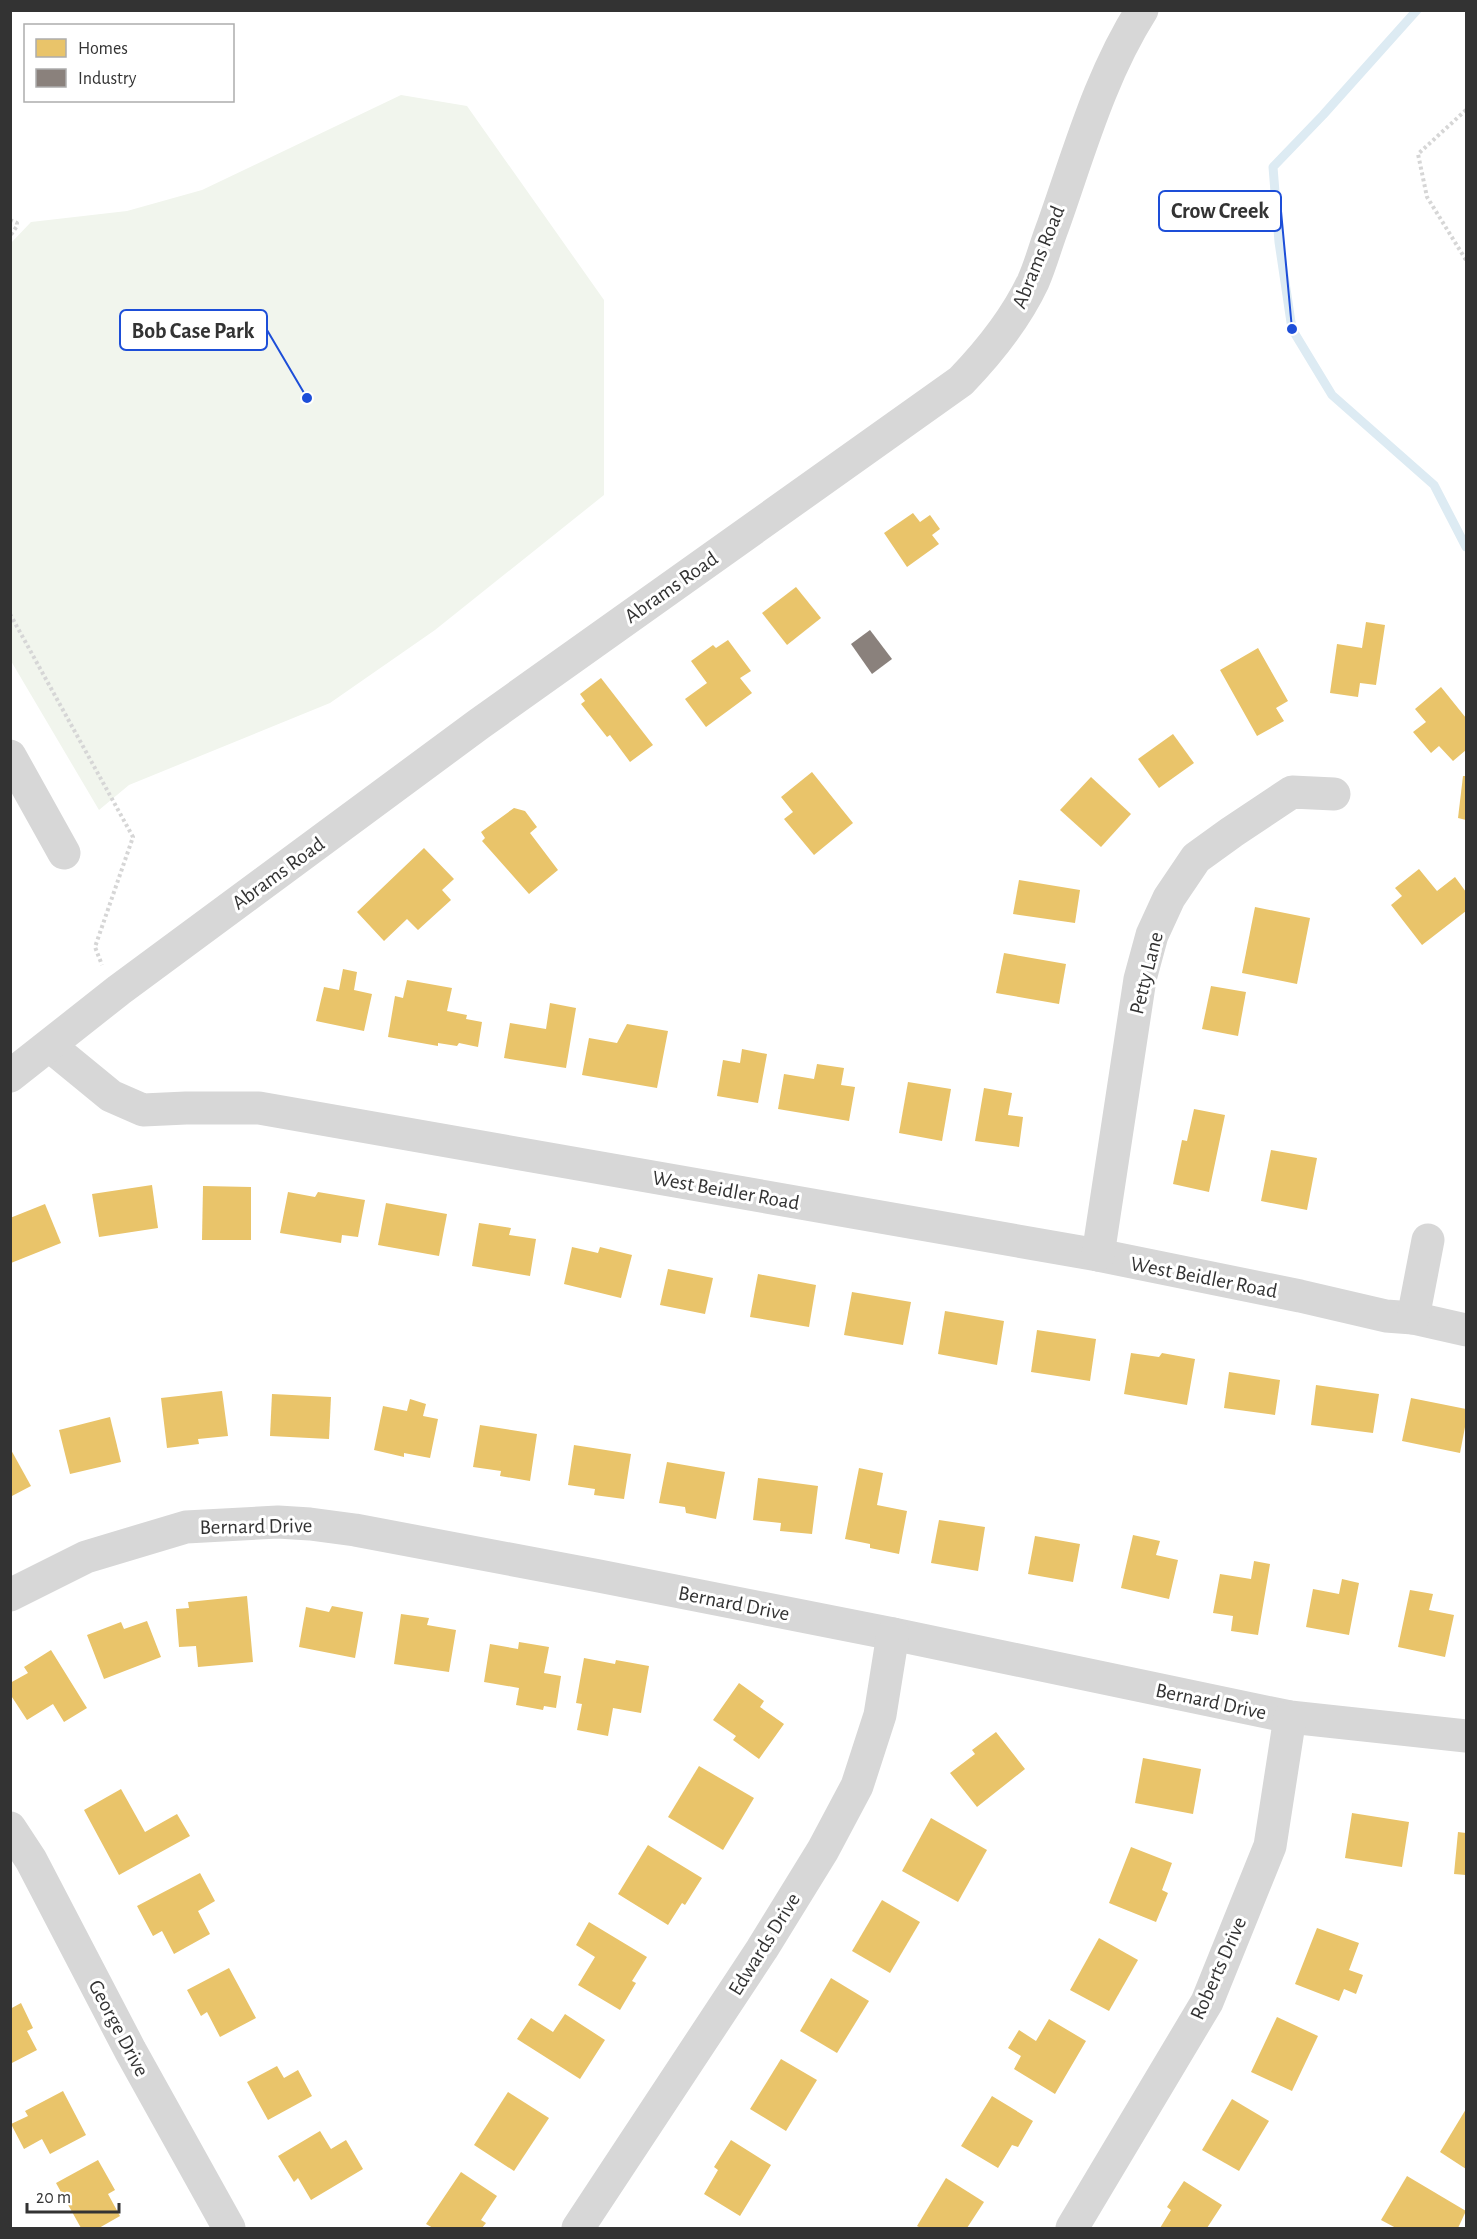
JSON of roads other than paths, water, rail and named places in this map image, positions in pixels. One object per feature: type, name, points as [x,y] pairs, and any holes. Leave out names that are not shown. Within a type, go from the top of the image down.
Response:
[{"type":"street","name":"Abrams Road","points":[[50,1046],[119,990],[479,724],[961,381],[990,351],[1013,319],[1033,281],[1100,92],[1124,38],[1142,10]]},
{"type":"street","points":[[10,756],[64,853]]},
{"type":"street","name":"Petty Lane","points":[[1098,1255],[1140,979],[1152,936],[1169,898],[1196,858],[1292,792],[1334,794]]},
{"type":"street","points":[[10,1076],[50,1046]]},
{"type":"street","name":"West Beidler Road","points":[[50,1046],[111,1096],[143,1110],[259,1108],[1098,1255],[1386,1316],[1413,1318],[1467,1330]]},
{"type":"street","points":[[1413,1318],[1428,1240]]},
{"type":"street","name":"Bernard Drive","points":[[10,1595],[86,1557],[186,1527],[278,1522],[355,1530],[893,1635],[1290,1717],[1467,1736]]},
{"type":"street","name":"Edwards Drive","points":[[578,2229],[762,1948],[857,1786],[880,1715],[893,1635]]},
{"type":"street","name":"Roberts Drive","points":[[1072,2229],[1207,2002],[1270,1846],[1290,1717]]},
{"type":"street","name":"George Drive","points":[[10,1828],[31,1860],[126,2042],[229,2229]]},
{"type":"waterway","points":[[1417,10],[1273,167],[1279,242],[1292,329],[1332,395],[1434,485],[1466,547]]},
{"type":"place","name":"Crow Creek","points":[[1292,329]]},
{"type":"place","name":"Bob Case Park","points":[[307,398]]}]
